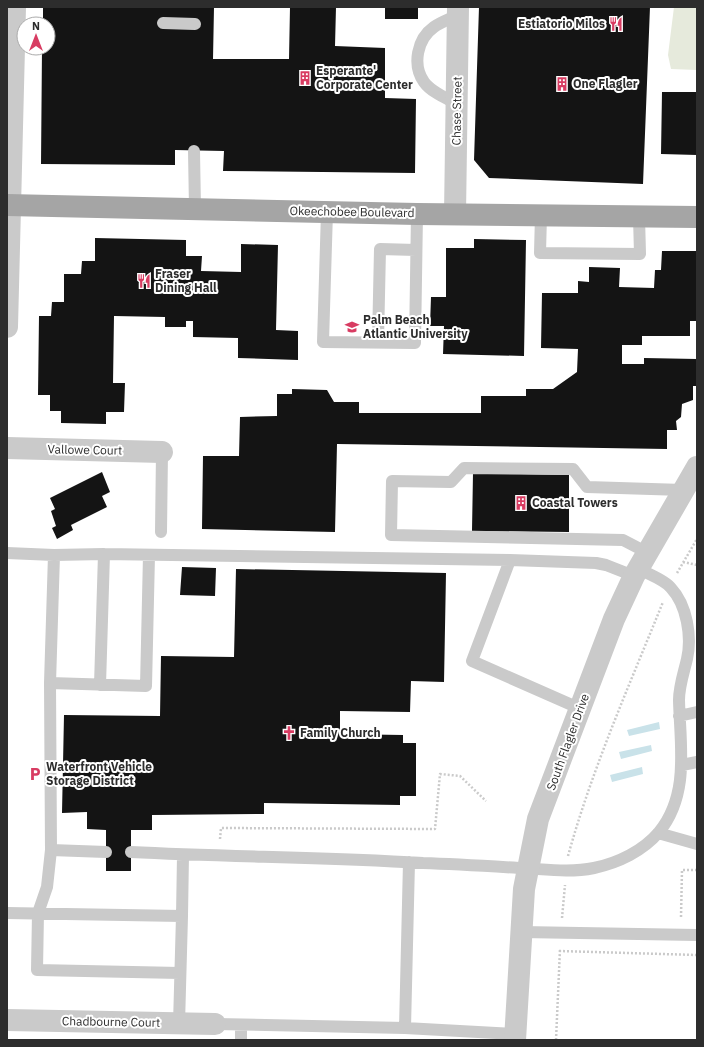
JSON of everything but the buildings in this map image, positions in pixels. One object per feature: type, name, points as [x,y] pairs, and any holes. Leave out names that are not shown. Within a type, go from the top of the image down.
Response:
[{"type":"main road","name":"Okeechobee Boulevard","points":[[9,205],[417,214],[697,217]]},
{"type":"street","points":[[7,327],[15,7]]},
{"type":"street","name":"Chase Street","points":[[455,214],[458,11]]},
{"type":"street","name":"Vallowe Court","points":[[7,448],[162,452]]},
{"type":"street","name":"South Flagler Drive","points":[[516,1037],[524,889],[538,819],[614,619],[640,566],[697,468]]},
{"type":"street","name":"Chadbourne Court","points":[[7,1020],[215,1024]]},
{"type":"lane","points":[[457,104],[433,90],[424,82],[417,62],[417,52],[421,41],[433,27],[458,11]]},
{"type":"lane","points":[[163,24],[195,24]]},
{"type":"lane","points":[[194,151],[195,209]]},
{"type":"lane","points":[[326,212],[323,342],[415,343],[417,214]]},
{"type":"lane","points":[[541,216],[540,253],[640,254],[639,217]]},
{"type":"lane","points":[[378,342],[380,249],[416,250]]},
{"type":"lane","points":[[161,532],[162,452]]},
{"type":"lane","points":[[131,852],[409,862],[566,871],[593,868],[613,863],[631,855],[658,833],[667,820],[677,798],[682,765],[679,694],[692,646],[680,600],[670,586],[640,566],[623,540],[391,535],[392,481],[451,482],[464,468],[573,469],[587,487],[683,490]]},
{"type":"lane","points":[[7,553],[510,560],[640,566]]},
{"type":"lane","points":[[54,554],[50,683],[51,850],[47,887],[38,913],[37,970],[180,973]]},
{"type":"lane","points":[[100,685],[104,554]]},
{"type":"lane","points":[[50,683],[146,686],[149,554]]},
{"type":"lane","points":[[510,560],[472,661],[580,709]]},
{"type":"lane","points":[[679,716],[697,712]]},
{"type":"lane","points":[[682,765],[697,762]]},
{"type":"lane","points":[[658,833],[697,844]]},
{"type":"lane","points":[[51,850],[106,852]]},
{"type":"lane","points":[[179,1024],[183,855]]},
{"type":"lane","points":[[405,1028],[409,862]]},
{"type":"lane","points":[[7,913],[182,916]]},
{"type":"lane","points":[[521,932],[697,935]]},
{"type":"lane","points":[[215,1024],[405,1028],[516,1037]]},
{"type":"lane","points":[[241,1025],[241,1040]]},
{"type":"path","points":[[675,578],[697,539]]},
{"type":"path","points":[[683,562],[697,565]]},
{"type":"path","points":[[556,1040],[561,933],[568,858],[590,783],[665,597]]},
{"type":"path","points":[[219,846],[221,828],[435,828],[440,774],[460,776],[486,801]]},
{"type":"path","points":[[681,917],[682,870],[697,870]]},
{"type":"path","points":[[560,951],[697,955]]},
{"type":"shaded area","points":[[674,7],[697,7],[697,70],[671,69],[668,55]]},
{"type":"water","points":[[659,722],[660,729],[629,736],[627,730]]},
{"type":"water","points":[[651,745],[652,751],[621,759],[619,752]]},
{"type":"water","points":[[642,767],[643,774],[612,782],[610,775]]},
{"type":"place","name":"Estiatorio Milos","points":[[616,24]]},
{"type":"place","name":"Esperante' Corporate Center","points":[[305,78]]},
{"type":"place","name":"One Flagler","points":[[562,84]]},
{"type":"place","name":"Fraser Dining Hall","points":[[144,281]]},
{"type":"place","name":"Palm Beach Atlantic University","points":[[352,327]]},
{"type":"place","name":"Coastal Towers","points":[[521,503]]},
{"type":"place","name":"Family Church","points":[[289,733]]},
{"type":"place","name":"Waterfront Vehicle Storage District","points":[[35,774]]}]
